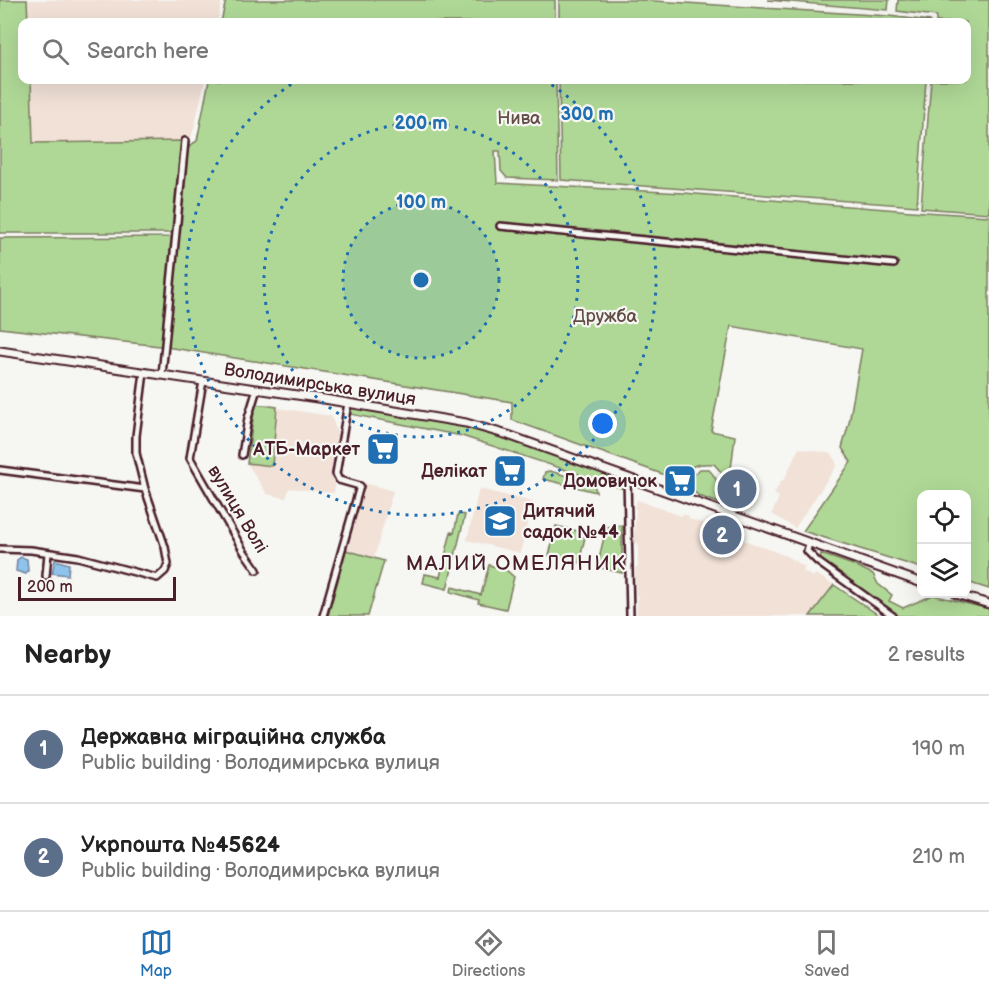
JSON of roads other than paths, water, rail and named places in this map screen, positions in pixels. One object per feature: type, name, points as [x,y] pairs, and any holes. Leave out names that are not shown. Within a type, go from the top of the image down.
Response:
[{"type":"main road","name":"Володимирська вулиця","points":[[0,351],[466,423],[508,435],[917,582]]},
{"type":"main road","points":[[969,598],[989,604]]},
{"type":"street","points":[[162,375],[185,141]]},
{"type":"street","points":[[500,226],[894,264]]},
{"type":"street","points":[[0,549],[78,557],[157,578],[165,571],[168,564],[165,547],[145,489],[136,445],[144,372]]},
{"type":"street","name":"вулиця Волі","points":[[203,381],[190,458],[257,570]]},
{"type":"street","name":"вулиця Волі","points":[[242,454],[248,418],[257,389]]},
{"type":"street","points":[[323,616],[360,486],[339,480],[336,474],[348,403]]},
{"type":"street","points":[[0,470],[145,489]]},
{"type":"street","points":[[627,477],[630,616]]},
{"type":"street","points":[[809,543],[807,550],[818,562],[893,616]]},
{"type":"street","points":[[46,576],[48,553]]},
{"type":"water","points":[[21,557],[27,559],[26,574],[16,571],[17,560]]},
{"type":"water","points":[[55,560],[69,564],[68,575],[52,573]]},
{"type":"place","name":"АТБ-Маркет","points":[[383,449]]},
{"type":"place","name":"Делікат","points":[[510,471]]},
{"type":"place","name":"Домовичок","points":[[680,481]]},
{"type":"place","name":"Державна міграційна служба","points":[[737,489]]},
{"type":"place","name":"Дитячий садок №44","points":[[500,521]]},
{"type":"place","name":"Укрпошта №45624","points":[[722,535]]},
{"type":"district","name":"МАЛИЙ ОМЕЛЯНИК","points":[[516,563]]},
{"type":"park label","name":"Нива","points":[[519,118]]},
{"type":"park label","name":"Дружба","points":[[605,316]]}]
